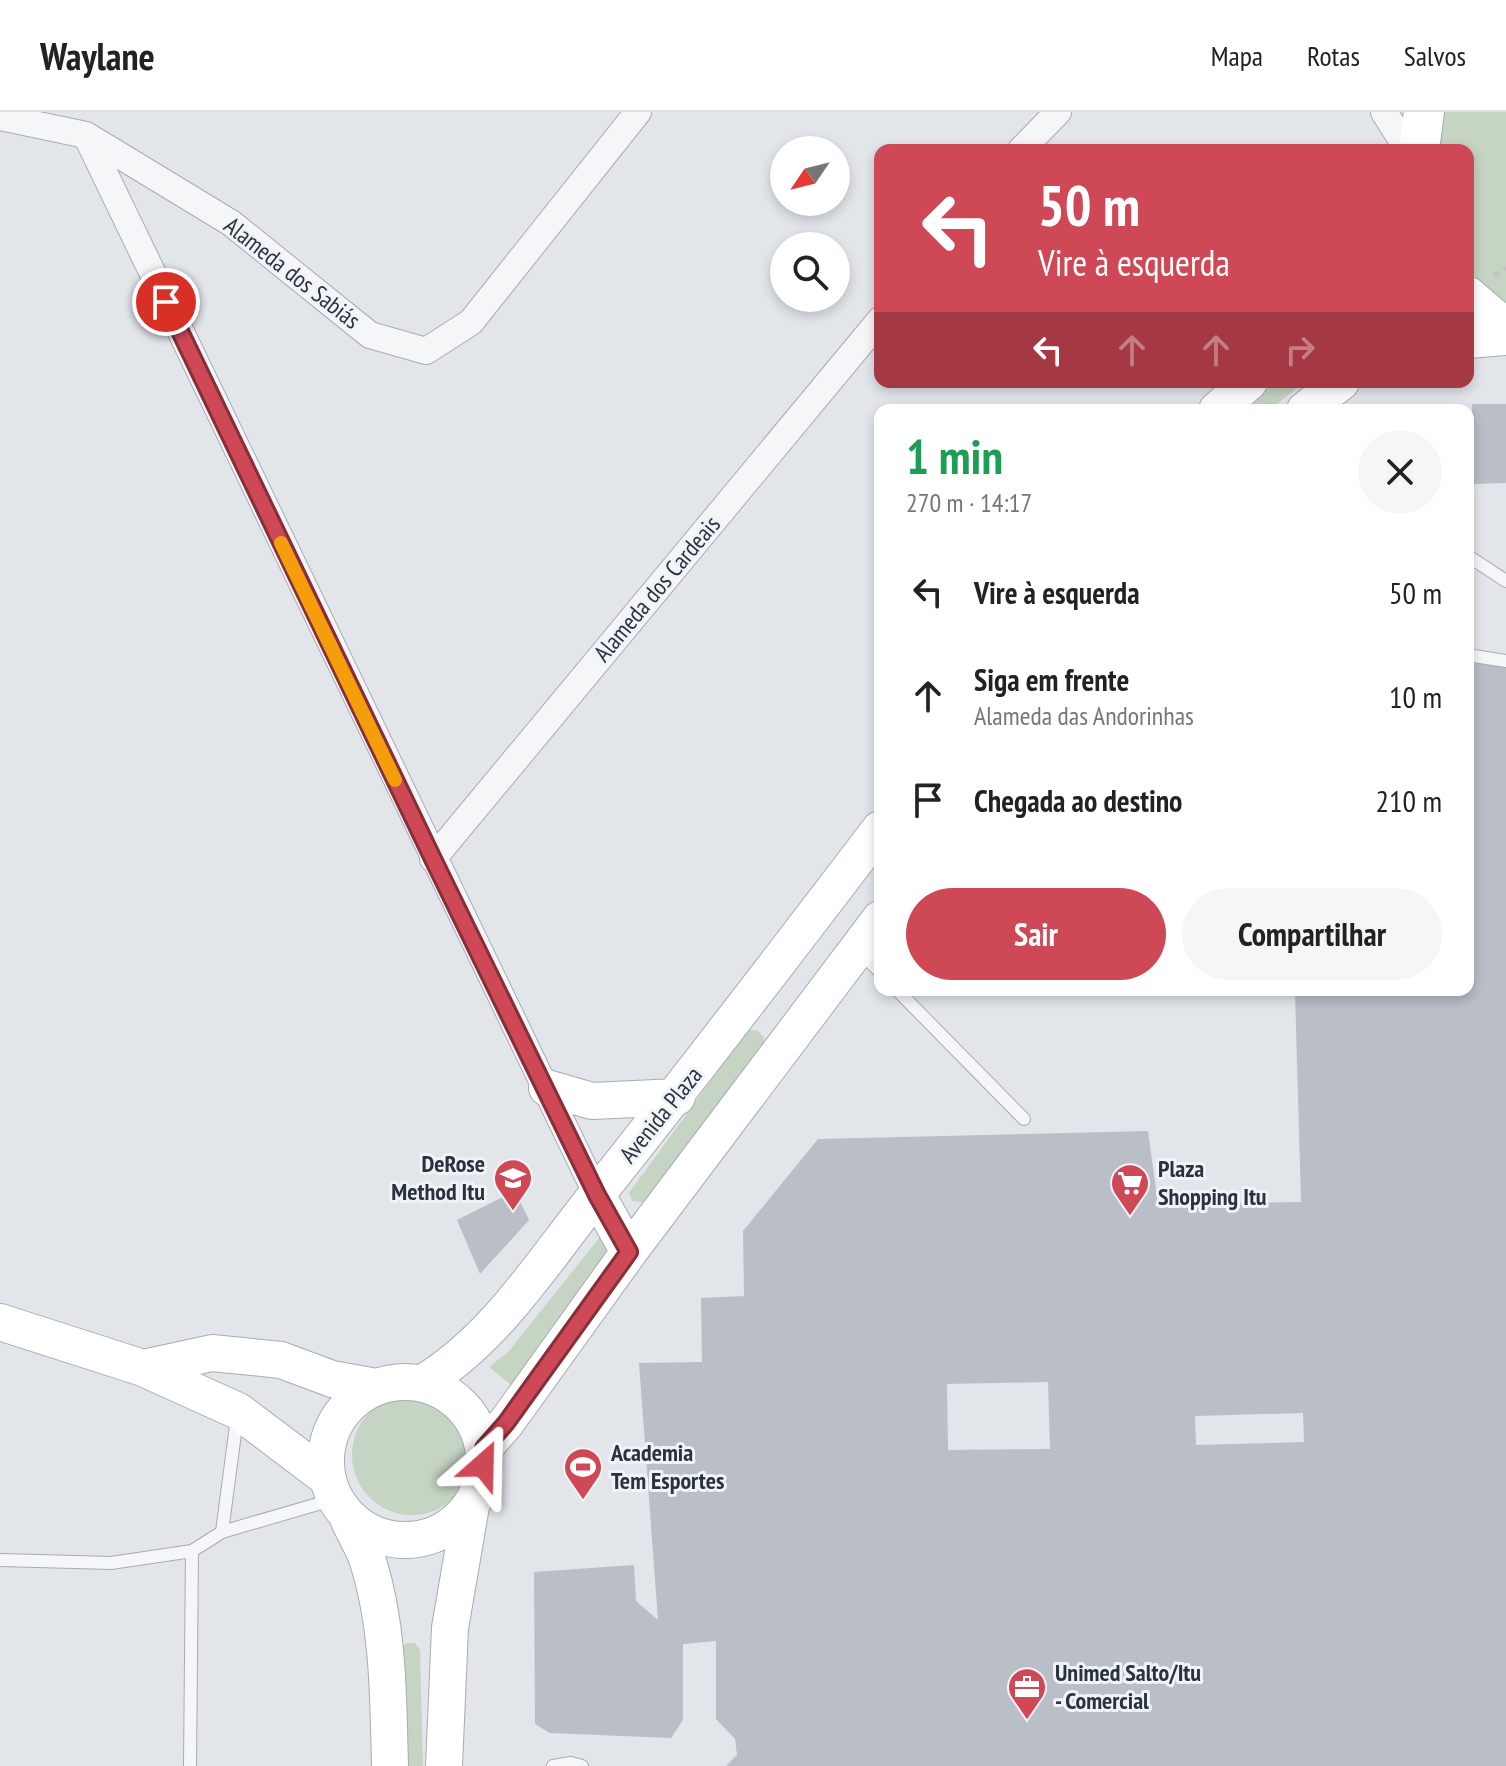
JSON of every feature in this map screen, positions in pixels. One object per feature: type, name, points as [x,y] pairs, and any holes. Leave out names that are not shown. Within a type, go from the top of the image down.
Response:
[{"type":"main road","points":[[1420,144],[1424,112]]},
{"type":"main road","points":[[1474,302],[1506,330]]},
{"type":"street","name":"Alameda dos Sabiás","points":[[0,117],[86,135],[231,223],[370,335],[426,351],[471,322],[638,112]]},
{"type":"street","points":[[1384,112],[1404,144]]},
{"type":"street","points":[[1024,144],[1039,118]]},
{"type":"street","points":[[86,135],[433,859],[597,1195],[629,1252]]},
{"type":"street","name":"Alameda dos Cardeais","points":[[433,859],[874,327]]},
{"type":"street","points":[[1474,340],[1506,337]]},
{"type":"street","points":[[1225,404],[1242,388]]},
{"type":"street","points":[[1313,404],[1333,388]]},
{"type":"street","name":"Avenida Plaza","points":[[423,1383],[454,1365],[504,1313],[677,1097],[874,837]]},
{"type":"street","points":[[484,1448],[506,1423],[629,1252],[868,960],[874,940]]},
{"type":"street","points":[[547,1088],[592,1101],[677,1097]]},
{"type":"street","points":[[0,1322],[143,1368],[238,1411],[336,1497],[369,1532],[397,1540],[425,1538],[451,1526],[471,1506]]},
{"type":"street","points":[[143,1368],[212,1353],[281,1360],[332,1379],[376,1387],[423,1383],[451,1396],[472,1419],[484,1448],[482,1482],[471,1506],[450,1628],[444,1766]]},
{"type":"street","points":[[376,1387],[352,1401],[335,1423],[326,1450],[336,1497],[367,1557],[381,1609],[387,1654],[390,1766]]},
{"type":"lane","points":[[1474,560],[1506,581]]},
{"type":"lane","points":[[1474,656],[1506,661]]},
{"type":"lane","points":[[903,996],[1024,1119]]},
{"type":"lane","points":[[222,1532],[238,1411]]},
{"type":"lane","points":[[0,1560],[111,1563],[192,1551],[222,1532],[336,1497]]},
{"type":"lane","points":[[190,1766],[192,1551]]},
{"type":"lane","points":[[553,1766],[571,1763],[582,1766]]},
{"type":"green space","points":[[1444,112],[1506,112],[1506,309],[1474,275],[1474,144],[1438,144]]},
{"type":"green space","points":[[1269,388],[1297,388],[1277,404],[1249,404]]},
{"type":"green space","points":[[748,1030],[758,1031],[764,1038],[763,1047],[646,1203],[632,1201],[629,1193]]},
{"type":"green space","points":[[607,1228],[614,1242],[515,1388],[489,1367],[509,1351]]},
{"type":"green space","points":[[412,1395],[435,1400],[454,1413],[467,1432],[472,1455],[467,1478],[454,1497],[435,1510],[412,1515],[389,1510],[370,1497],[357,1478],[352,1455],[357,1432],[370,1413],[389,1400]]},
{"type":"green space","points":[[406,1643],[415,1643],[420,1650],[423,1766],[403,1766],[401,1649]]},
{"type":"building","points":[[1474,404],[1506,404],[1506,483],[1474,484]]},
{"type":"building","name":"Plaza Shopping Itu","points":[[1474,663],[1506,663],[1506,1766],[726,1766],[737,1755],[735,1739],[716,1719],[716,1641],[683,1644],[683,1720],[671,1738],[550,1733],[535,1724],[534,1572],[634,1565],[636,1601],[658,1620],[639,1363],[702,1362],[701,1298],[744,1296],[743,1231],[818,1139],[1148,1131],[1158,1204],[1301,1202],[1295,996],[1474,996]],"holes":[[[1048,1382],[1050,1449],[948,1450],[947,1384]],[[1303,1413],[1304,1442],[1196,1445],[1195,1416]]]},
{"type":"building","points":[[515,1191],[529,1220],[480,1274],[457,1220]]},
{"type":"slow traffic","points":[[281,543],[395,780]]},
{"type":"place","name":"DeRose Method Itu","points":[[513,1212]]},
{"type":"place","name":"Plaza Shopping Itu","points":[[1130,1217]]},
{"type":"place","name":"Academia Tem Esportes","points":[[583,1501]]},
{"type":"place","name":"Unimed Salto/Itu - Comercial","points":[[1027,1721]]},
{"type":"route","points":[[166,302],[433,859],[597,1195],[629,1252],[506,1423],[484,1448],[483,1465]]}]
